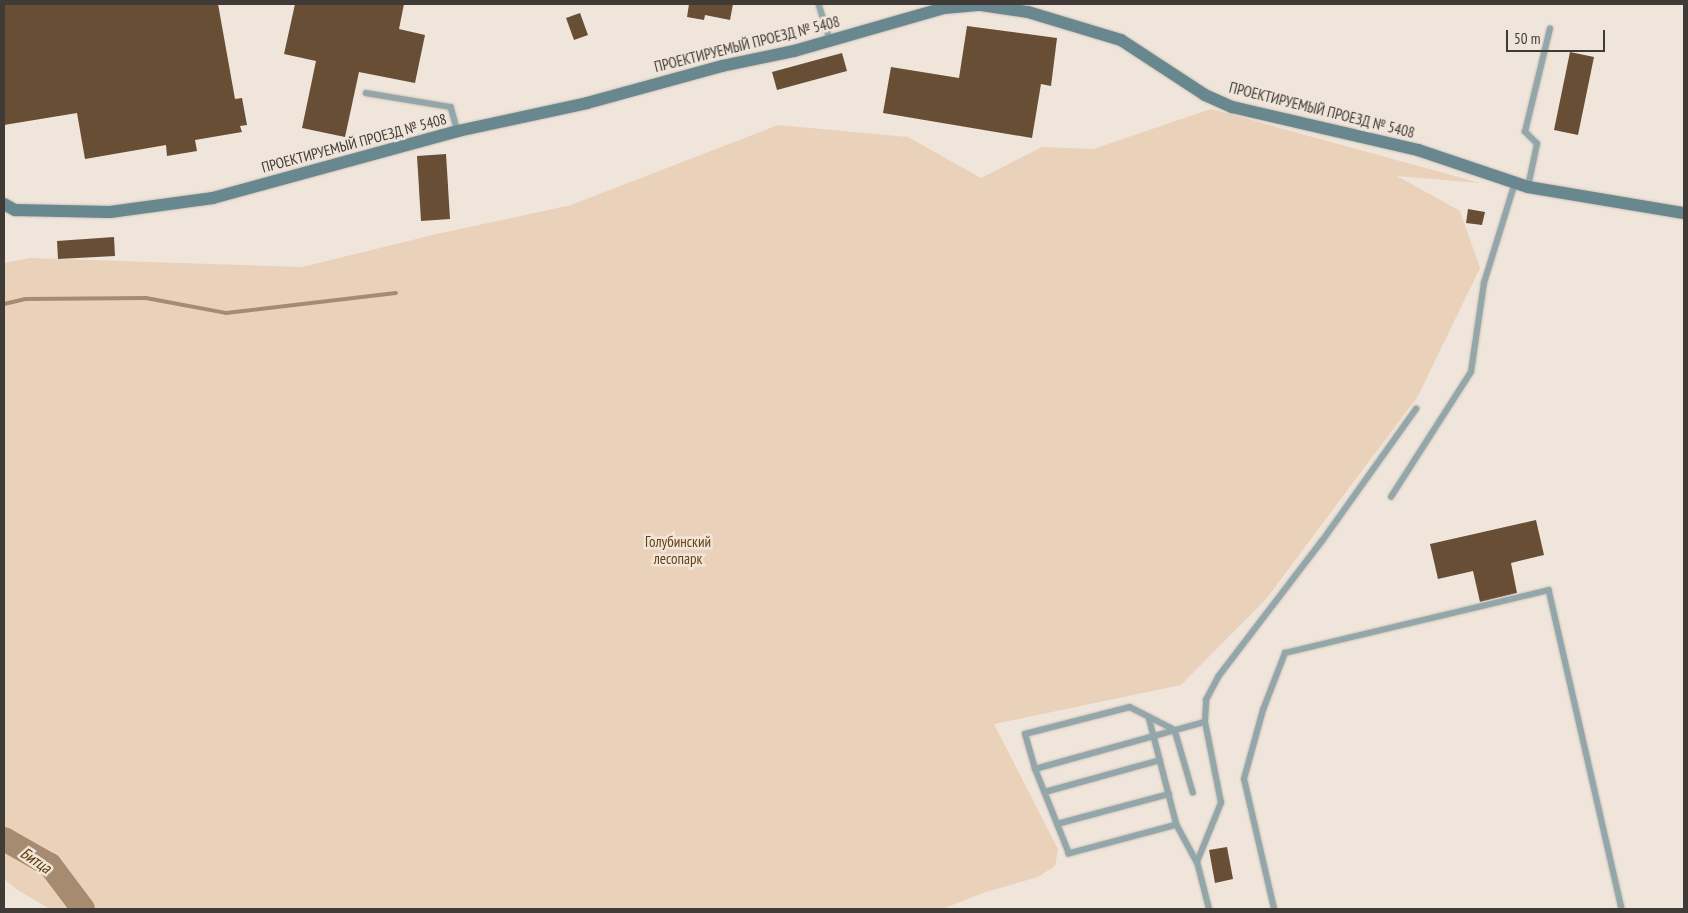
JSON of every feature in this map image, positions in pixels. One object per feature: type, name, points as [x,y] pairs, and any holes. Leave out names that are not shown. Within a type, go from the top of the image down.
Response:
[{"type":"street","name":"ПРОЕКТИРУЕМЫЙ ПРОЕЗД № 5408","points":[[4,204],[15,210],[110,212],[213,198],[458,131],[587,103],[722,66],[794,51],[944,6],[981,5],[1028,12],[1122,40],[1205,95],[1232,107],[1418,150],[1528,187],[1684,213]]},
{"type":"lane","points":[[819,4],[830,41]]},
{"type":"lane","points":[[1528,187],[1537,144],[1524,132],[1550,29]]},
{"type":"lane","points":[[366,93],[451,107],[458,131]]},
{"type":"lane","points":[[1391,497],[1471,372],[1484,283],[1514,183]]},
{"type":"lane","points":[[1197,862],[1221,803],[1205,722],[1206,700],[1218,677],[1322,541],[1416,409]]},
{"type":"lane","points":[[1274,909],[1244,779],[1263,710],[1285,653],[1549,590],[1622,909]]},
{"type":"lane","points":[[1177,826],[1070,854],[1024,734],[1130,707],[1176,730],[1193,792]]},
{"type":"lane","points":[[1149,716],[1177,826],[1197,862],[1209,909]]},
{"type":"lane","points":[[1036,769],[1205,722]]},
{"type":"lane","points":[[1045,792],[1160,760]]},
{"type":"lane","points":[[1057,824],[1169,794]]},
{"type":"green space","name":"Голубинский лесопарк","points":[[1211,109],[1480,183],[1397,176],[1460,211],[1480,268],[1418,396],[1266,599],[1181,685],[994,724],[1058,849],[1055,866],[1038,877],[986,892],[942,909],[50,909],[16,889],[4,879],[4,263],[30,258],[302,267],[437,234],[571,205],[778,125],[908,137],[981,178],[1042,147],[1093,149]]},
{"type":"building","points":[[4,4],[218,4],[235,99],[242,98],[247,125],[240,126],[242,132],[195,140],[197,151],[167,156],[166,145],[85,159],[77,113],[4,125]]},
{"type":"building","points":[[295,4],[404,4],[399,29],[425,35],[415,83],[359,72],[345,137],[302,128],[316,61],[284,54]]},
{"type":"building","points":[[689,4],[733,4],[730,20],[705,15],[704,20],[687,17]]},
{"type":"building","points":[[580,13],[588,35],[574,40],[566,18]]},
{"type":"building","points":[[967,26],[1057,38],[1051,86],[1041,84],[1032,138],[883,113],[891,67],[959,78]]},
{"type":"building","points":[[1570,52],[1594,57],[1578,135],[1554,130]]},
{"type":"building","points":[[842,53],[847,71],[777,90],[772,72]]},
{"type":"building","points":[[446,154],[450,219],[421,221],[417,156]]},
{"type":"building","points":[[1468,209],[1485,212],[1482,225],[1466,223]]},
{"type":"building","points":[[114,237],[115,256],[58,259],[57,241]]},
{"type":"building","points":[[1536,520],[1544,555],[1511,563],[1517,593],[1480,602],[1473,571],[1438,579],[1430,544]]},
{"type":"building","points":[[1227,847],[1233,879],[1215,883],[1209,850]]},
{"type":"waterway","points":[[4,304],[25,299],[146,298],[226,313],[396,293]]},
{"type":"waterway","name":"Битца","points":[[4,839],[50,865],[83,909]]}]
